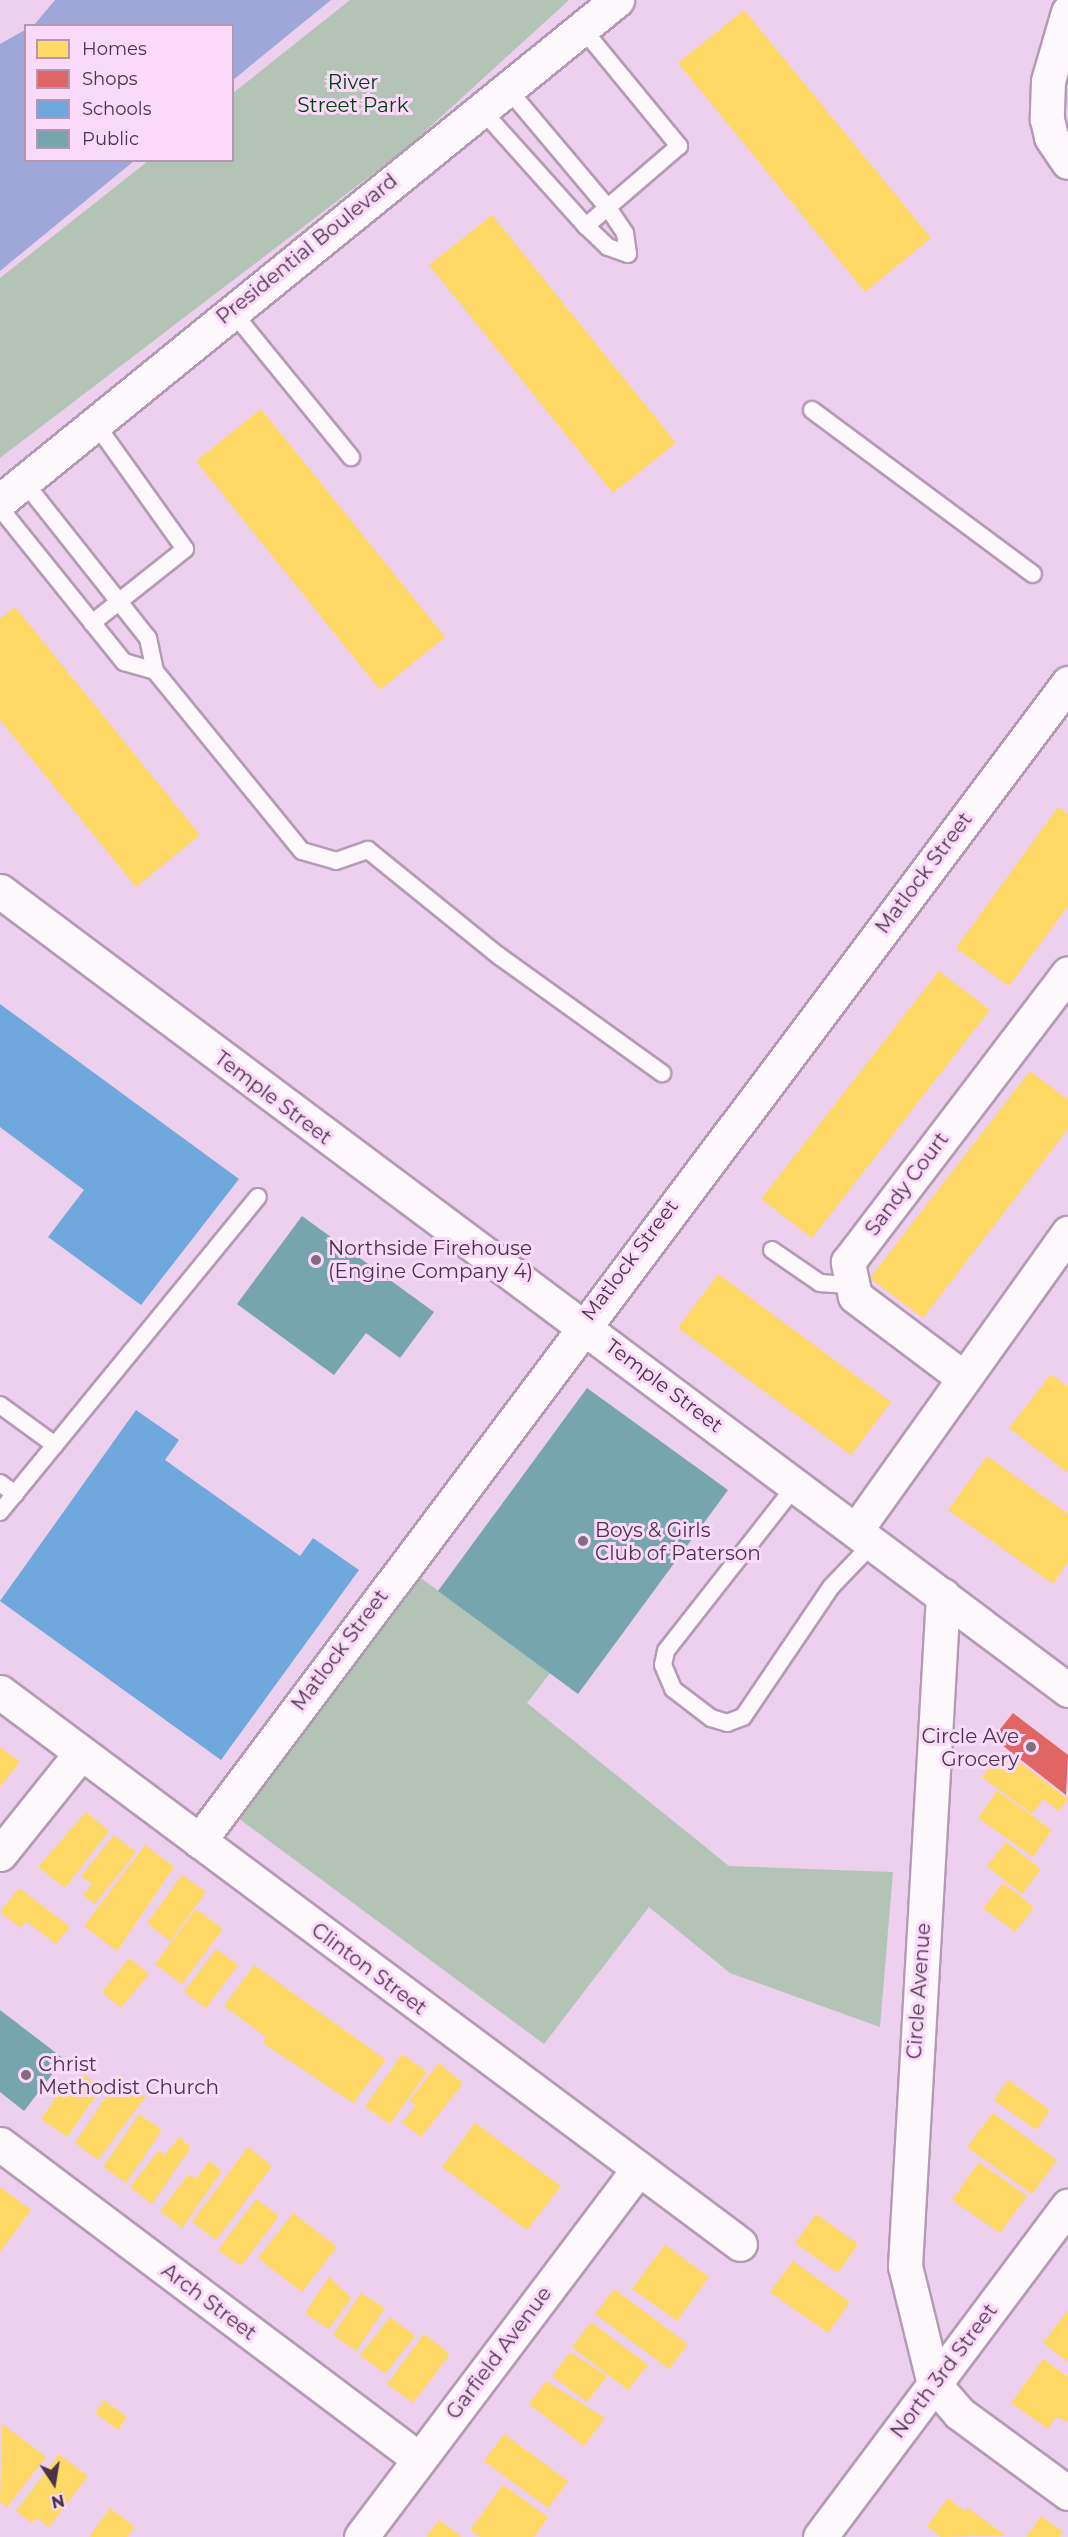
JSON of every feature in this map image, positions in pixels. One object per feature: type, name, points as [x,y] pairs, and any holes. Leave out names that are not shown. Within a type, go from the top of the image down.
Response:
[{"type":"street","name":"Presidential Boulevard","points":[[12,492],[231,310],[616,0]]},
{"type":"street","points":[[1068,12],[1047,81],[1047,119],[1051,137],[1068,162]]},
{"type":"street","name":"Matlock Street","points":[[199,1841],[582,1324],[1068,683]]},
{"type":"street","name":"Temple Street","points":[[0,891],[582,1324],[1068,1690]]},
{"type":"street","name":"Sandy Court","points":[[850,1285],[848,1262],[1068,973]]},
{"type":"street","points":[[864,1536],[962,1376],[1068,1233]]},
{"type":"street","points":[[850,1285],[855,1296],[962,1376]]},
{"type":"street","name":"Circle Avenue","points":[[934,2384],[905,2266],[904,2225],[943,1595]]},
{"type":"street","name":"Clinton Street","points":[[0,1692],[740,2244]]},
{"type":"street","points":[[0,1854],[81,1753]]},
{"type":"street","name":"Arch Street","points":[[0,2144],[419,2460]]},
{"type":"street","name":"Garfield Avenue","points":[[361,2537],[638,2169]]},
{"type":"street","name":"North 3rd Street","points":[[820,2537],[1068,2205]]},
{"type":"street","points":[[934,2384],[959,2413],[1068,2493]]},
{"type":"lane","points":[[582,27],[679,147],[586,226]]},
{"type":"lane","points":[[480,108],[586,226],[608,247],[628,254],[625,233],[608,208],[507,87]]},
{"type":"lane","points":[[231,310],[351,457]]},
{"type":"lane","points":[[812,410],[1033,574]]},
{"type":"lane","points":[[92,623],[185,549],[95,423]]},
{"type":"lane","points":[[12,492],[120,600],[148,638],[155,671],[302,851],[336,861],[368,850],[499,956],[662,1073]]},
{"type":"lane","points":[[0,508],[124,662],[155,671]]},
{"type":"lane","points":[[0,1512],[258,1197]]},
{"type":"lane","points":[[772,1250],[820,1283],[850,1285]]},
{"type":"lane","points":[[0,1405],[55,1445]]},
{"type":"lane","points":[[0,1483],[15,1494]]},
{"type":"lane","points":[[796,1485],[666,1652],[663,1665],[673,1689],[711,1718],[727,1723],[743,1717],[864,1536]]},
{"type":"green space","name":"River Street Park","points":[[350,0],[569,0],[408,147],[0,458],[0,278],[147,162],[234,162],[234,92]]},
{"type":"green space","points":[[414,1573],[550,1673],[527,1703],[729,1866],[893,1872],[880,2027],[730,1973],[649,1907],[544,2044],[230,1812]]},
{"type":"water","points":[[55,0],[331,0],[234,79],[234,24],[35,24]]},
{"type":"water","points":[[24,31],[24,162],[133,162],[0,271],[0,44]]},
{"type":"building: Homes","points":[[744,10],[931,238],[865,292],[678,63]]},
{"type":"building: Homes","points":[[492,215],[676,443],[613,493],[429,265]]},
{"type":"building: Homes","points":[[261,409],[445,637],[380,690],[196,461]]},
{"type":"building: Homes","points":[[15,607],[200,835],[136,887],[0,720],[0,619]]},
{"type":"building: Homes","points":[[1058,807],[1068,814],[1068,906],[1009,986],[956,948]]},
{"type":"building: Homes","points":[[939,971],[990,1010],[812,1238],[761,1199]]},
{"type":"building: Homes","points":[[1030,1071],[1068,1100],[1068,1129],[923,1318],[870,1278]]},
{"type":"building: Homes","points":[[718,1274],[891,1402],[851,1455],[678,1328]]},
{"type":"building: Homes","points":[[1051,1374],[1068,1387],[1068,1473],[1009,1428]]},
{"type":"building: Homes","points":[[987,1456],[1068,1514],[1068,1562],[1053,1584],[948,1510]]},
{"type":"building: Homes","points":[[0,1747],[20,1762],[0,1787]]},
{"type":"building: Homes","points":[[1003,1750],[1068,1799],[1059,1811],[1043,1799],[1032,1814],[982,1777]]},
{"type":"building: Homes","points":[[997,1791],[1052,1830],[1033,1857],[978,1818]]},
{"type":"building: Homes","points":[[86,1812],[109,1831],[65,1888],[38,1867]]},
{"type":"building: Homes","points":[[114,1835],[136,1852],[95,1904],[83,1895],[92,1884],[81,1876]]},
{"type":"building: Homes","points":[[1006,1842],[1041,1869],[1022,1894],[987,1866]]},
{"type":"building: Homes","points":[[145,1845],[174,1867],[117,1951],[84,1926]]},
{"type":"building: Homes","points":[[182,1875],[206,1892],[170,1941],[147,1923]]},
{"type":"building: Homes","points":[[1003,1883],[1034,1907],[1015,1932],[983,1908]]},
{"type":"building: Homes","points":[[19,1888],[70,1927],[56,1944],[26,1921],[21,1928],[0,1912]]},
{"type":"building: Homes","points":[[196,1909],[223,1929],[182,1984],[155,1964]]},
{"type":"building: Homes","points":[[216,1949],[238,1965],[206,2008],[184,1992]]},
{"type":"building: Homes","points":[[129,1958],[149,1974],[121,2008],[102,1992]]},
{"type":"building: Homes","points":[[254,1965],[386,2060],[353,2103],[263,2043],[266,2037],[224,2006]]},
{"type":"building: Homes","points":[[402,2054],[427,2072],[390,2124],[365,2107]]},
{"type":"building: Homes","points":[[439,2063],[463,2083],[421,2137],[402,2123],[416,2105],[409,2101]]},
{"type":"building: Homes","points":[[82,2074],[102,2087],[67,2137],[41,2119],[63,2087],[70,2092]]},
{"type":"building: Homes","points":[[120,2076],[146,2096],[98,2160],[75,2143]]},
{"type":"building: Homes","points":[[1008,2080],[1050,2110],[1036,2130],[994,2100]]},
{"type":"building: Homes","points":[[993,2113],[1057,2160],[1032,2194],[967,2147]]},
{"type":"building: Homes","points":[[139,2114],[162,2130],[126,2183],[103,2167]]},
{"type":"building: Homes","points":[[475,2123],[561,2186],[527,2230],[442,2167]]},
{"type":"building: Homes","points":[[179,2137],[191,2147],[152,2204],[130,2187],[159,2150],[165,2155]]},
{"type":"building: Homes","points":[[248,2147],[272,2166],[216,2240],[192,2222]]},
{"type":"building: Homes","points":[[209,2161],[222,2171],[182,2228],[160,2211],[189,2174],[196,2179]]},
{"type":"building: Homes","points":[[979,2162],[1027,2196],[1000,2233],[952,2200]]},
{"type":"building: Homes","points":[[0,2187],[31,2210],[0,2252]]},
{"type":"building: Homes","points":[[256,2199],[279,2216],[241,2266],[218,2250]]},
{"type":"building: Homes","points":[[293,2213],[337,2247],[302,2292],[258,2258]]},
{"type":"building: Homes","points":[[816,2214],[858,2244],[838,2273],[795,2243]]},
{"type":"building: Homes","points":[[665,2245],[709,2277],[677,2321],[632,2289]]},
{"type":"building: Homes","points":[[793,2261],[850,2302],[828,2333],[770,2292]]},
{"type":"building: Homes","points":[[329,2277],[351,2298],[329,2329],[305,2313]]},
{"type":"building: Homes","points":[[614,2289],[688,2344],[669,2369],[595,2314]]},
{"type":"building: Homes","points":[[361,2293],[385,2308],[356,2351],[333,2335]]},
{"type":"building: Homes","points":[[1068,2310],[1068,2362],[1043,2343]]},
{"type":"building: Homes","points":[[390,2317],[415,2336],[385,2374],[360,2355]]},
{"type":"building: Homes","points":[[591,2322],[648,2365],[628,2390],[572,2347]]},
{"type":"building: Homes","points":[[424,2334],[450,2354],[413,2403],[387,2384]]},
{"type":"building: Homes","points":[[570,2352],[607,2376],[587,2402],[552,2376]]},
{"type":"building: Homes","points":[[1043,2359],[1068,2377],[1068,2422],[1056,2417],[1048,2429],[1011,2403]]},
{"type":"building: Homes","points":[[546,2381],[605,2418],[584,2446],[529,2404]]},
{"type":"building: Homes","points":[[104,2400],[127,2417],[118,2430],[95,2413]]},
{"type":"building: Homes","points":[[2,2424],[46,2457],[7,2507],[0,2502]]},
{"type":"building: Homes","points":[[504,2434],[568,2481],[548,2508],[484,2461]]},
{"type":"building: Homes","points":[[59,2454],[88,2476],[49,2527],[37,2518],[32,2523],[16,2511]]},
{"type":"building: Homes","points":[[503,2485],[548,2517],[534,2537],[481,2537],[470,2530]]},
{"type":"building: Homes","points":[[948,2498],[965,2511],[968,2508],[1005,2535],[941,2537],[927,2526]]},
{"type":"building: Homes","points":[[110,2508],[135,2527],[127,2537],[89,2537]]},
{"type":"building: Homes","points":[[1041,2516],[1063,2532],[1059,2537],[1026,2537]]},
{"type":"building: Homes","points":[[439,2520],[462,2537],[426,2537]]},
{"type":"building: Shops","name":"Circle Ave Grocery","points":[[1013,1713],[1068,1755],[1066,1795],[993,1738]]},
{"type":"building: Schools","points":[[0,1004],[239,1179],[141,1305],[48,1237],[84,1190],[0,1127]]},
{"type":"building: Schools","points":[[136,1410],[179,1440],[165,1460],[300,1556],[313,1538],[359,1570],[221,1760],[0,1601]]},
{"type":"building: Public","name":"Northside Firehouse (Engine Company 4)","points":[[302,1216],[434,1312],[400,1358],[366,1333],[334,1375],[237,1304]]},
{"type":"building: Public","name":"Boys & Girls Club of Paterson","points":[[587,1388],[728,1490],[578,1694],[438,1591]]},
{"type":"building: Public","name":"Christ Methodist Church","points":[[0,2010],[64,2059],[24,2111],[0,2092]]},
{"type":"place","name":"Northside Firehouse (Engine Company 4)","points":[[316,1260]]},
{"type":"place","name":"Boys & Girls Club of Paterson","points":[[583,1541]]},
{"type":"place","name":"Circle Ave Grocery","points":[[1031,1747]]},
{"type":"place","name":"Christ Methodist Church","points":[[26,2075]]}]
